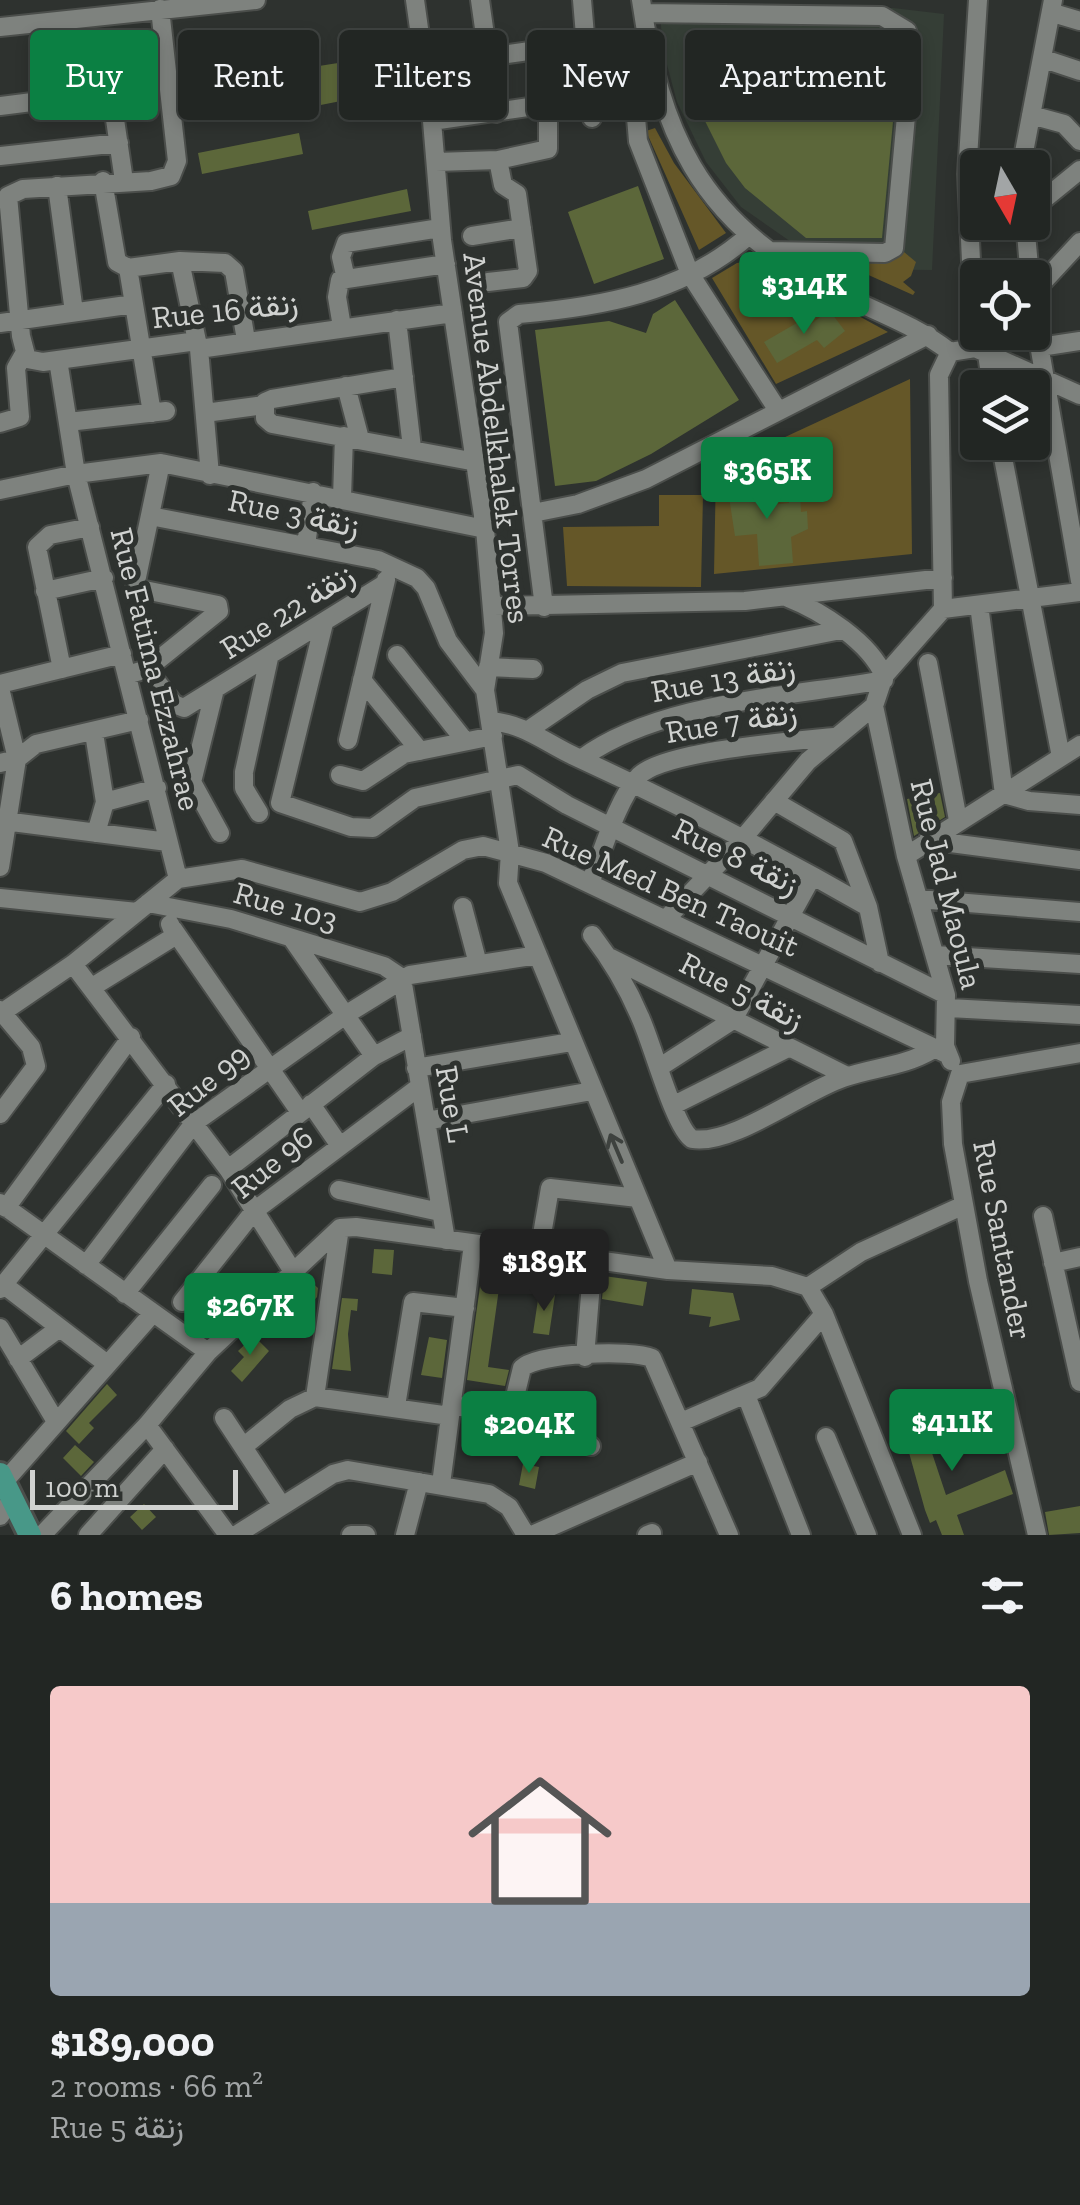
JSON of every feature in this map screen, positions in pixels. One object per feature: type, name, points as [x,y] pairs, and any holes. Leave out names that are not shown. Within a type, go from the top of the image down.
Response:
[{"type":"main road","points":[[4,1493],[30,1535]]},
{"type":"street","points":[[0,27],[163,6],[256,0]]},
{"type":"street","name":"Avenue Abdelkhalek Torres","points":[[415,0],[432,121],[440,228],[485,529],[494,633],[485,690],[510,852],[508,883],[570,1042],[668,1270]]},
{"type":"street","points":[[480,0],[484,30]]},
{"type":"street","points":[[582,0],[585,30]]},
{"type":"street","points":[[974,260],[967,174],[978,0]]},
{"type":"street","points":[[0,423],[20,417],[16,368],[22,337],[7,265],[8,196],[14,190],[162,180],[170,176],[177,162],[163,6]]},
{"type":"street","points":[[1024,150],[1053,7],[1080,21]]},
{"type":"street","points":[[642,14],[668,122],[698,177],[748,236],[821,284],[928,335],[950,352],[981,350],[1027,370]]},
{"type":"street","points":[[642,14],[882,16],[906,32],[912,50],[894,248],[885,253],[766,251]]},
{"type":"street","points":[[642,14],[633,82],[638,141],[690,274],[777,409]]},
{"type":"street","points":[[1044,59],[1080,70]]},
{"type":"street","points":[[0,106],[111,92],[124,181]]},
{"type":"street","points":[[1031,115],[1064,124],[1080,141]]},
{"type":"street","points":[[432,121],[440,120]]},
{"type":"street","points":[[436,162],[498,160],[550,147],[549,120]]},
{"type":"street","points":[[0,156],[119,143]]},
{"type":"street","points":[[488,282],[523,278],[528,271],[517,194],[503,185],[498,160]]},
{"type":"street","points":[[1050,194],[1080,170]]},
{"type":"street","points":[[103,182],[117,262],[128,268],[180,262],[226,263],[236,281],[246,340]]},
{"type":"street","points":[[57,186],[74,312]]},
{"type":"street","points":[[346,279],[341,257],[346,243],[440,228]]},
{"type":"street","points":[[472,236],[522,228]]},
{"type":"street","points":[[544,607],[508,345],[510,319],[646,295],[690,274],[748,236]]},
{"type":"street","points":[[1079,243],[1080,252]]},
{"type":"street","points":[[1050,274],[1079,243]]},
{"type":"street","points":[[180,262],[198,345],[210,475]]},
{"type":"street","points":[[342,326],[337,282],[446,264]]},
{"type":"street","points":[[68,422],[159,412],[128,268]]},
{"type":"street","points":[[22,337],[74,312],[134,304]]},
{"type":"street","name":"Rue 16 زنقة","points":[[22,337],[33,362],[453,313]]},
{"type":"street","points":[[397,320],[412,448]]},
{"type":"street","points":[[0,324],[22,337]]},
{"type":"street","points":[[534,513],[611,494],[928,335]]},
{"type":"street","points":[[1050,345],[1080,341]]},
{"type":"street","points":[[981,350],[987,370]]},
{"type":"street","points":[[667,918],[834,737],[874,706],[884,678],[943,609],[939,375],[950,352]]},
{"type":"street","name":"Rue Fatima Ezzahrae","points":[[58,360],[76,474],[178,880]]},
{"type":"street","points":[[266,413],[272,398],[404,377]]},
{"type":"street","points":[[1050,380],[1080,395]]},
{"type":"street","points":[[342,498],[352,437],[346,386]]},
{"type":"street","points":[[1050,407],[1080,581]]},
{"type":"street","points":[[205,413],[266,413],[352,437],[476,462]]},
{"type":"street","points":[[1003,460],[1061,757]]},
{"type":"street","points":[[126,675],[147,669],[219,611],[218,605],[136,582],[161,463]]},
{"type":"street","points":[[0,490],[76,474],[161,463],[485,529]]},
{"type":"street","points":[[306,546],[313,492]]},
{"type":"street","name":"Rue 3 زنقة","points":[[150,516],[393,565],[422,581],[444,634],[485,690]]},
{"type":"street","points":[[62,669],[37,555],[40,541],[90,527]]},
{"type":"street","name":"Rue 22 زنقة","points":[[348,740],[384,586],[393,565]]},
{"type":"street","points":[[44,591],[104,578]]},
{"type":"street","points":[[493,606],[783,596],[943,578]]},
{"type":"street","name":"Rue 22 زنقة","points":[[147,669],[180,707],[214,693],[384,586]]},
{"type":"street","points":[[943,609],[1080,592]]},
{"type":"street","points":[[783,596],[806,605],[840,630],[880,665],[884,678]]},
{"type":"street","points":[[979,605],[1004,794]]},
{"type":"street","points":[[324,622],[280,802],[351,827],[373,828],[415,798],[500,776]]},
{"type":"street","points":[[530,729],[587,690],[622,673],[840,630]]},
{"type":"street","points":[[0,867],[9,761],[0,686],[122,654]]},
{"type":"street","points":[[397,654],[465,741]]},
{"type":"street","points":[[259,813],[244,788],[244,772],[268,658]]},
{"type":"street","points":[[928,662],[958,820]]},
{"type":"street","points":[[488,667],[533,669]]},
{"type":"street","name":"Rue 13 زنقة","points":[[581,760],[618,733],[655,720],[884,678]]},
{"type":"street","points":[[362,680],[420,751]]},
{"type":"street","points":[[214,693],[192,782],[220,832]]},
{"type":"street","name":"Rue Jad Maoula","points":[[874,706],[906,856],[948,1002],[939,1052]]},
{"type":"street","points":[[9,761],[36,744],[139,720]]},
{"type":"street","points":[[340,775],[363,781],[396,758],[465,741],[492,729],[530,729],[581,760],[744,837],[868,907]]},
{"type":"street","points":[[94,733],[105,802],[96,833]]},
{"type":"street","name":"Rue 7 زنقة","points":[[590,883],[633,783],[648,767],[676,759],[834,737]]},
{"type":"street","points":[[906,856],[1080,745]]},
{"type":"street","name":"Rue 8 زنقة","points":[[500,776],[518,775],[613,829],[790,915],[948,1002]]},
{"type":"street","points":[[105,802],[157,788]]},
{"type":"street","points":[[1004,794],[1029,801],[1080,805]]},
{"type":"street","points":[[774,802],[843,841],[868,907],[880,963]]},
{"type":"street","points":[[4,821],[168,842]]},
{"type":"street","points":[[928,840],[1080,860]]},
{"type":"street","name":"Rue Med Ben Taouit","points":[[1,1012],[73,964],[148,908],[178,880],[242,869],[360,902],[392,892],[462,850],[483,846],[510,852],[590,883],[939,1052]]},
{"type":"street","points":[[660,1066],[732,1020],[812,877]]},
{"type":"street","name":"Rue 103","points":[[0,898],[148,908],[231,919],[384,966],[402,978]]},
{"type":"street","points":[[918,899],[1080,912]]},
{"type":"street","points":[[463,907],[478,964]]},
{"type":"street","points":[[148,908],[173,929],[270,1068],[340,1146]]},
{"type":"street","points":[[94,986],[170,939],[173,929]]},
{"type":"street","points":[[592,935],[610,958],[660,1066],[681,1130],[700,1140],[722,1136],[847,1076],[898,1066],[939,1052],[960,1074],[1080,1053]]},
{"type":"street","points":[[292,940],[374,1056]]},
{"type":"street","points":[[402,978],[538,954]]},
{"type":"street","points":[[935,955],[1080,964]]},
{"type":"street","name":"Rue 5 زنقة","points":[[610,958],[786,1049],[847,1076]]},
{"type":"street","points":[[73,964],[94,986],[228,1168],[292,1270]]},
{"type":"street","name":"Rue 99","points":[[86,1265],[194,1122],[402,978]]},
{"type":"street","name":"Rue L","points":[[402,978],[446,1240]]},
{"type":"street","points":[[948,1002],[1080,1015]]},
{"type":"street","points":[[0,1114],[36,1066],[31,1047],[1,1012]]},
{"type":"street","points":[[228,1168],[374,1056],[412,1036]]},
{"type":"street","points":[[130,1038],[3,1206],[208,1352]]},
{"type":"street","points":[[418,1078],[570,1042]]},
{"type":"street","points":[[674,1105],[786,1049]]},
{"type":"street","name":"Rue Santander","points":[[960,1074],[953,1090],[950,1126],[1037,1535]]},
{"type":"street","name":"Rue 96","points":[[182,1302],[254,1210],[340,1146],[418,1078]]},
{"type":"street","points":[[108,1364],[2,1287],[166,1084]]},
{"type":"street","points":[[426,1121],[592,1091]]},
{"type":"street","points":[[125,1294],[212,1185]]},
{"type":"street","points":[[539,1252],[550,1188],[638,1198]]},
{"type":"street","points":[[339,1190],[440,1212]]},
{"type":"street","points":[[808,1286],[861,1252],[964,1205]]},
{"type":"street","points":[[1043,1216],[1080,1382]]},
{"type":"street","points":[[316,1397],[340,1228]]},
{"type":"street","points":[[42,1535],[147,1426],[208,1352],[340,1228],[668,1270],[772,1276],[808,1286],[824,1314],[912,1535]]},
{"type":"street","points":[[441,1484],[472,1244]]},
{"type":"street","points":[[1054,1263],[1080,1257]]},
{"type":"street","points":[[585,1357],[579,1312],[592,1259]]},
{"type":"street","points":[[396,1406],[413,1302],[465,1308]]},
{"type":"street","points":[[4,1493],[54,1420],[152,1313]]},
{"type":"street","points":[[681,1422],[746,1395],[769,1379],[824,1314]]},
{"type":"street","points":[[0,1328],[54,1420]]},
{"type":"street","points":[[18,1359],[58,1329]]},
{"type":"street","points":[[591,1446],[519,1434],[512,1426],[510,1413],[525,1364],[548,1356],[646,1354],[662,1375],[729,1535]]},
{"type":"street","points":[[746,1395],[801,1535]]},
{"type":"street","points":[[243,1447],[290,1409],[316,1397],[510,1413]]},
{"type":"street","points":[[224,1418],[282,1506]]},
{"type":"street","points":[[147,1426],[232,1535],[342,1470],[441,1484],[502,1502],[529,1535],[580,1526],[698,1462]]},
{"type":"street","points":[[826,1437],[867,1535]]},
{"type":"street","points":[[88,1535],[166,1450]]},
{"type":"street","points":[[405,1535],[419,1482]]},
{"type":"street","points":[[351,1535],[366,1535]]},
{"type":"shaded area","points":[[660,4],[893,8],[944,14],[932,270],[830,269],[741,207],[706,162],[686,120],[921,120],[921,30],[685,30],[685,119],[665,57],[665,30],[661,30]]},
{"type":"shaded area","points":[[655,128],[674,163],[726,233],[699,250],[646,131]]},
{"type":"shaded area","points":[[904,252],[916,262],[911,276],[903,282],[915,292],[913,295],[864,273],[860,279],[818,262],[889,260]]},
{"type":"shaded area","points":[[756,260],[888,332],[776,384],[712,278],[737,263]]},
{"type":"shaded area","points":[[910,379],[912,554],[714,574],[716,469]]},
{"type":"shaded area","points":[[659,495],[703,495],[701,587],[567,586],[563,527],[659,526]]},
{"type":"building","points":[[338,63],[339,101],[319,105],[319,66]]},
{"type":"building","points":[[704,120],[893,120],[882,238],[806,238],[745,188],[726,163]]},
{"type":"building","points":[[299,133],[303,154],[202,174],[198,153]]},
{"type":"building","points":[[638,186],[664,259],[594,284],[568,212]]},
{"type":"building","points":[[407,189],[411,211],[312,230],[308,211]]},
{"type":"building","points":[[675,300],[739,400],[651,454],[596,481],[555,486],[535,330],[609,321],[646,333],[653,314]]},
{"type":"building","points":[[829,310],[845,331],[824,348],[817,340],[777,363],[764,342],[802,320],[806,328]]},
{"type":"building","points":[[760,482],[762,506],[789,503],[788,496],[800,495],[801,512],[807,511],[808,529],[791,537],[793,563],[759,566],[757,534],[735,536],[727,484]]},
{"type":"building","points":[[940,793],[945,817],[914,836],[907,799]]},
{"type":"building","points":[[374,1249],[394,1250],[392,1275],[372,1273]]},
{"type":"building","points":[[483,1265],[502,1267],[488,1367],[509,1370],[505,1386],[467,1380]]},
{"type":"building","points":[[604,1276],[647,1282],[643,1306],[602,1299]]},
{"type":"building","points":[[308,1279],[318,1288],[317,1297],[300,1316],[286,1304]]},
{"type":"building","points":[[692,1289],[733,1293],[740,1320],[709,1327],[711,1317],[689,1314]]},
{"type":"building","points":[[539,1293],[555,1295],[549,1335],[533,1333]]},
{"type":"building","points":[[342,1298],[358,1299],[357,1311],[351,1310],[348,1334],[351,1371],[332,1369]]},
{"type":"building","points":[[254,1336],[269,1351],[242,1382],[231,1371],[244,1357],[238,1351]]},
{"type":"building","points":[[429,1337],[447,1340],[442,1378],[421,1375]]},
{"type":"building","points":[[107,1384],[117,1395],[89,1423],[94,1428],[79,1444],[66,1431]]},
{"type":"building","points":[[982,1402],[988,1418],[979,1421],[981,1426],[929,1444],[946,1495],[1005,1470],[1013,1494],[957,1515],[964,1535],[942,1535],[936,1520],[930,1523],[925,1510],[908,1449],[916,1446],[912,1432]]},
{"type":"building","points":[[75,1445],[94,1462],[81,1476],[63,1458]]},
{"type":"building","points":[[523,1464],[539,1467],[535,1489],[519,1485]]},
{"type":"building","points":[[144,1504],[156,1517],[142,1530],[130,1517]]},
{"type":"building","points":[[1080,1506],[1080,1533],[1049,1535],[1045,1512]]}]
